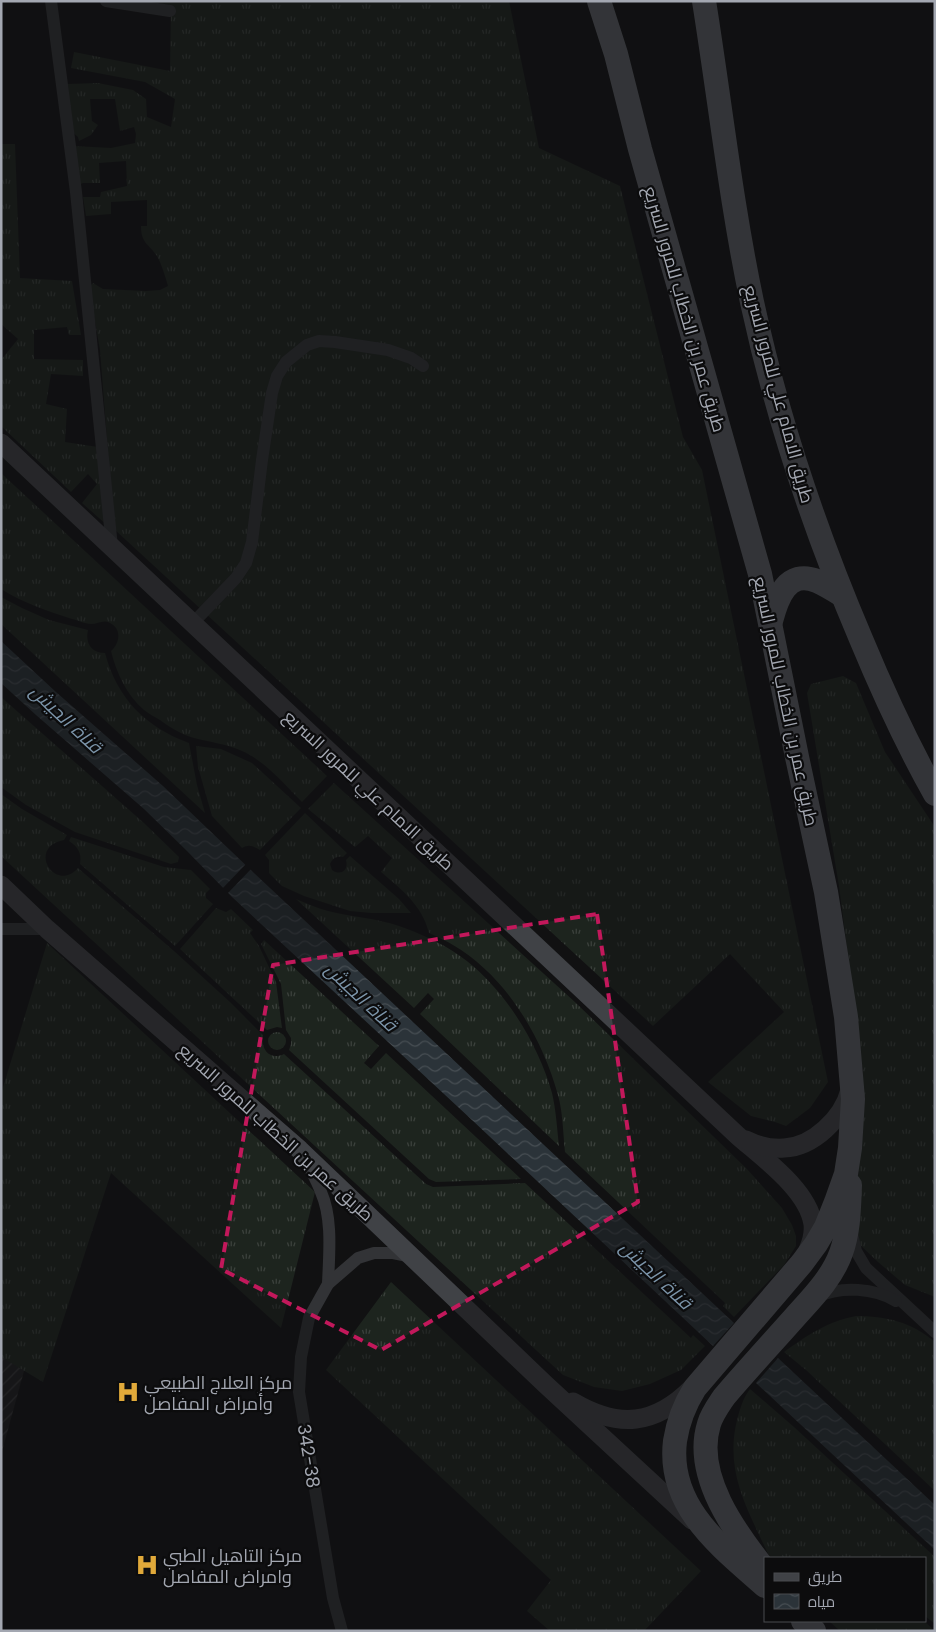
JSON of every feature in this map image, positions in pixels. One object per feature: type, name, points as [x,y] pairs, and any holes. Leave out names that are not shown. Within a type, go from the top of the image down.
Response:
[{"type":"highway","name":"طريق عمر بن الخطاب للمرور السريع","points":[[599,1],[616,54],[640,149],[760,574],[771,621],[796,757],[826,892],[846,1017],[852,1072],[853,1124],[846,1174],[826,1227],[800,1266],[712,1368],[686,1402],[680,1418],[674,1451],[677,1477],[685,1501],[697,1520],[715,1542],[764,1585]]},
{"type":"highway","name":"طريق الامام علي للمرور السريع","points":[[704,1],[740,241],[761,339],[785,430],[809,506],[842,595],[914,757],[935,794]]},
{"type":"highway","points":[[771,621],[781,592],[790,582],[804,578],[817,581],[842,595]]},
{"type":"highway","points":[[764,1569],[734,1527],[713,1487],[706,1455],[706,1439],[709,1424],[715,1410],[738,1381],[822,1286],[837,1262],[845,1240],[849,1208],[853,1124]]},
{"type":"highway","points":[[804,1622],[815,1631]]},
{"type":"main road","name":"طريق الامام علي للمرور السريع","points":[[1,444],[790,1183],[802,1196],[809,1209],[813,1224],[813,1236],[800,1266]]},
{"type":"main road","name":"طريق عمر بن الخطاب للمرور السريع","points":[[1,886],[300,1150],[545,1384],[715,1542]]},
{"type":"main road","name":"طريق الامام علي للمرور السريع","points":[[738,1136],[756,1144],[784,1148],[798,1145],[812,1138],[826,1129],[837,1117],[849,1092],[852,1072]]},
{"type":"main road","name":"طريق عمر بن الخطاب للمرور السريع","points":[[545,1384],[579,1406],[600,1415],[628,1420],[642,1419],[668,1409],[680,1400],[712,1368]]},
{"type":"street","points":[[51,1],[76,192],[112,547]]},
{"type":"street","points":[[106,1],[170,11]]},
{"type":"street","points":[[192,624],[236,578],[246,563],[252,542],[272,392],[277,376],[286,362],[307,344],[319,341],[388,350],[410,358],[423,366]]},
{"type":"street","points":[[1,929],[48,928]]},
{"type":"street","points":[[300,1150],[322,1193],[328,1221],[328,1284]]},
{"type":"street","points":[[849,1208],[851,1230],[856,1251],[866,1268],[935,1332]]},
{"type":"street","points":[[328,1284],[358,1258],[374,1253],[392,1253],[414,1258]]},
{"type":"street","name":"342-38","points":[[328,1284],[309,1318],[301,1357],[299,1392],[333,1598],[342,1631]]},
{"type":"street","points":[[807,1303],[828,1292],[842,1290],[876,1293],[892,1298],[907,1307]]},
{"type":"highlighted area","points":[[597,914],[638,1202],[381,1350],[221,1269],[273,965]]},
{"type":"shaded area","points":[[1,1311],[38,1320],[1,1455]]},
{"type":"green space","points":[[140,1],[509,1],[539,148],[620,186],[683,437],[702,470],[828,1082],[810,1108],[786,1126],[751,1116],[708,1082],[784,1012],[730,954],[653,1026],[114,529],[100,350],[89,287],[93,283],[103,289],[146,291],[160,290],[168,286],[157,256],[142,236],[141,226],[147,226],[147,200],[111,202],[111,214],[86,216],[83,197],[100,197],[101,192],[127,186],[126,161],[99,163],[100,183],[83,183],[76,186],[74,146],[111,148],[135,143],[136,134],[134,127],[120,131],[115,99],[90,99],[92,121],[98,125],[91,135],[79,141],[78,137],[70,130],[68,84],[98,83],[133,90],[146,99],[147,117],[171,127],[175,99],[145,82],[71,68],[74,52],[170,71],[171,5]]},
{"type":"green space","points":[[1,144],[15,144],[20,278],[72,281],[81,335],[69,335],[67,327],[34,330],[34,359],[83,360],[83,376],[51,374],[46,404],[67,409],[65,442],[98,447],[108,526],[82,503],[97,484],[88,474],[71,492],[1,426],[1,360],[18,339],[1,324]]},
{"type":"green space","points":[[1,473],[327,776],[302,802],[274,774],[250,755],[230,747],[185,735],[144,710],[132,698],[119,675],[111,651],[118,640],[118,632],[110,623],[105,621],[91,624],[72,619],[27,603],[1,589]]},
{"type":"green space","points":[[1,597],[49,620],[88,630],[88,643],[96,651],[105,653],[117,684],[135,709],[159,729],[189,743],[197,785],[205,813],[1,624]]},
{"type":"green space","points":[[843,676],[856,683],[885,752],[935,827],[935,1297],[905,1285],[858,1243],[855,1202],[863,1129],[863,1073],[839,886],[807,693],[811,684]]},
{"type":"green space","points":[[1,697],[144,823],[179,857],[178,862],[171,864],[75,832],[26,805],[1,787]]},
{"type":"green space","points":[[196,746],[221,749],[252,763],[301,808],[260,850],[251,846],[242,848],[212,816],[198,767]]},
{"type":"green space","points":[[334,783],[576,1003],[747,1169],[782,1208],[792,1225],[796,1236],[796,1246],[784,1265],[734,1317],[723,1306],[725,1303],[565,1152],[558,1095],[542,1051],[532,1030],[519,1010],[490,973],[450,943],[429,933],[422,914],[416,906],[404,892],[381,872],[392,858],[368,836],[355,847],[308,809]]},
{"type":"green space","points":[[1,794],[22,809],[67,835],[64,840],[53,844],[47,851],[46,859],[48,866],[53,872],[61,876],[69,875],[78,868],[230,1002],[263,1035],[263,1045],[270,1055],[279,1056],[284,1054],[426,1184],[433,1187],[525,1183],[691,1338],[693,1335],[705,1346],[681,1370],[650,1384],[622,1391],[594,1387],[563,1375],[1,856]]},
{"type":"green space","points":[[305,813],[347,853],[343,857],[337,857],[332,860],[330,864],[332,870],[338,873],[345,870],[346,860],[350,856],[399,899],[411,913],[350,911],[304,896],[282,886],[269,873],[269,860],[265,855]]},
{"type":"green space","points":[[71,837],[164,867],[191,870],[210,889],[206,893],[206,898],[213,904],[175,946],[80,864],[79,851],[69,841]]},
{"type":"green space","points":[[296,899],[328,911],[390,923],[407,929],[446,947],[476,968],[491,983],[517,1017],[538,1055],[552,1093],[559,1146],[420,1014],[434,999],[428,993],[414,1008]]},
{"type":"green space","points":[[216,908],[226,912],[231,909],[253,930],[250,933],[259,946],[276,982],[282,1028],[277,1027],[267,1030],[180,949]]},
{"type":"green space","points":[[264,940],[379,1046],[364,1063],[371,1069],[386,1053],[521,1179],[436,1182],[429,1179],[289,1050],[291,1038],[286,1030],[281,984],[261,944]]},
{"type":"green space","points":[[47,943],[315,1192],[281,1328],[111,1173],[43,1382],[1,1357],[1,1094]]},
{"type":"green space","points":[[277,1032],[283,1035],[286,1041],[283,1047],[277,1050],[271,1047],[268,1041],[271,1035]]},
{"type":"green space","points":[[391,1282],[701,1571],[644,1631],[550,1631],[527,1611],[551,1580],[326,1370]]},
{"type":"green space","points":[[856,1316],[877,1317],[908,1325],[935,1342],[935,1491],[806,1370],[784,1352],[826,1326]]},
{"type":"green space","points":[[750,1389],[935,1557],[935,1624],[926,1617],[926,1557],[770,1557],[747,1508],[736,1475],[734,1439],[737,1420]]},
{"type":"green space","points":[[830,1622],[925,1622],[935,1631],[840,1631]]},
{"type":"water","name":"قناة الجيش","points":[[1,641],[163,786],[734,1323],[713,1346],[232,897],[144,809],[1,683]]},
{"type":"water","points":[[778,1358],[935,1505],[935,1550],[756,1383]]},
{"type":"pier","points":[[247,863],[252,868],[226,895],[221,890]]},
{"type":"place","name":"مركز العلاج الطبيعي وأمراض المفاصل","points":[[128,1392]]},
{"type":"place","name":"مركز التاهيل الطبي وامراض المفاصل","points":[[147,1565]]}]
